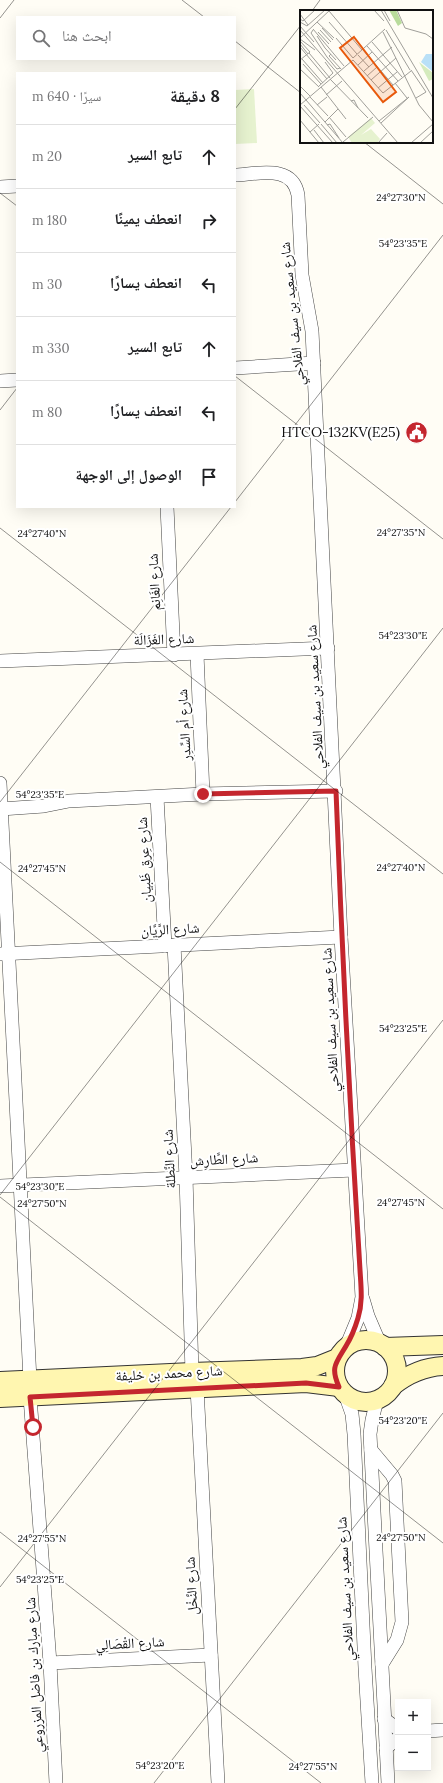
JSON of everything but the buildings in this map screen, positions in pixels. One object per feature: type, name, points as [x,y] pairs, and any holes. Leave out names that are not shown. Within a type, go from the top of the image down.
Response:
[{"type":"main road","points":[[393,1386],[396,1369],[395,1361],[391,1353],[382,1345],[372,1341],[362,1340],[354,1343],[341,1353],[335,1373],[342,1391],[355,1400],[366,1402],[377,1400],[386,1394],[393,1386],[412,1373],[423,1369],[443,1366]]},
{"type":"main road","points":[[382,1345],[443,1345]]},
{"type":"main road","name":"شارع محمد بن خليفة","points":[[0,1398],[30,1388],[195,1380],[302,1368],[317,1366],[341,1353]]},
{"type":"main road","name":"شارع محمد بن خليفة","points":[[195,1380],[306,1383],[342,1391]]},
{"type":"main road","name":"شارع محمد بن خليفة","points":[[0,1381],[30,1388]]},
{"type":"street","name":"شارع سعيد بن سيف الفلاحي","points":[[236,175],[283,174],[289,177],[297,188],[302,275],[312,331],[314,363],[336,791],[341,937],[362,1297],[368,1316],[382,1345]]},
{"type":"street","points":[[0,187],[16,186]]},
{"type":"street","points":[[236,368],[314,363]]},
{"type":"street","points":[[0,381],[16,380]]},
{"type":"street","name":"شارع الغَانِم","points":[[167,508],[174,655]]},
{"type":"street","name":"شارع الغَزَالَة","points":[[0,661],[328,648]]},
{"type":"street","name":"شارع أم السِّدِر","points":[[197,654],[203,794]]},
{"type":"street","name":"شارع مبارك بن فاضل المزروعي","points":[[0,783],[4,954],[20,1185],[30,1388],[50,1663],[56,1783]]},
{"type":"street","points":[[1,809],[44,806],[69,801],[203,794],[336,791]]},
{"type":"street","name":"شارع عِرق ظَبيان","points":[[157,797],[170,945]]},
{"type":"street","name":"شارع الرَّيَّان","points":[[4,954],[341,937]]},
{"type":"street","name":"شارع النَّطلة","points":[[170,945],[186,1177],[195,1380]]},
{"type":"street","name":"شارع الطَّارِش","points":[[0,1186],[354,1170]]},
{"type":"street","name":"شارع سعيد بن سيف الفلاحي","points":[[341,1353],[358,1318],[362,1297]]},
{"type":"street","name":"شارع النَّخْل","points":[[195,1380],[218,1783]]},
{"type":"street","name":"شارع سعيد بن سيف الفلاحي","points":[[342,1391],[352,1414],[354,1434],[364,1660],[372,1783]]},
{"type":"street","points":[[377,1400],[372,1420],[371,1450],[388,1783]]},
{"type":"street","points":[[371,1450],[392,1475],[394,1481],[401,1597],[401,1631],[394,1646],[382,1664]]},
{"type":"street","name":"شارع القْصَالِي","points":[[50,1663],[211,1655]]},
{"type":"street","points":[[384,1719],[395,1727]]},
{"type":"street","points":[[431,1731],[443,1730]]},
{"type":"street","points":[[386,1748],[395,1740]]},
{"type":"green space","points":[[254,89],[257,143],[236,144],[236,90]]},
{"type":"place","name":"HTCO-132KV(E25)","points":[[416,432]]},
{"type":"route","points":[[33,1427],[30,1397],[306,1383],[317,1383],[339,1387],[335,1373],[337,1358],[346,1347],[358,1318],[362,1297],[341,937],[336,791],[203,794]]}]
